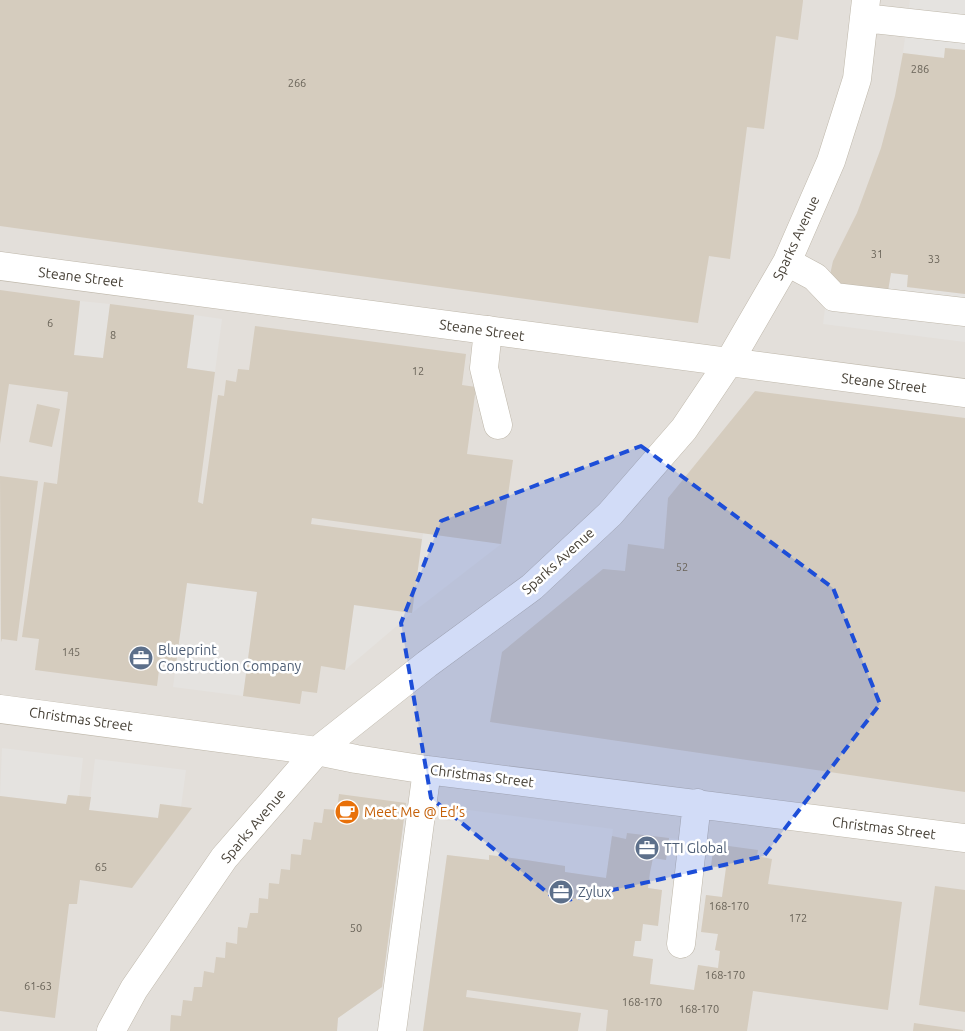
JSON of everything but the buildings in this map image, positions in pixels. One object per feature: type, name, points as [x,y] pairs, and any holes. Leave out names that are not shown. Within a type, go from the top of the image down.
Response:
[{"type":"street","points":[[865,9],[965,29]]},
{"type":"street","name":"Sparks Avenue","points":[[111,1031],[134,988],[224,858],[317,750],[427,664],[532,587],[602,521],[684,429],[729,362],[787,262],[831,161],[857,79],[865,9]]},
{"type":"street","points":[[787,262],[815,277],[834,297],[965,312]]},
{"type":"street","name":"Steane Street","points":[[0,266],[965,393]]},
{"type":"street","points":[[488,330],[484,368],[498,425]]},
{"type":"street","name":"Christmas Street","points":[[0,708],[317,750],[356,759],[427,770],[965,838]]},
{"type":"street","points":[[392,1031],[427,770]]},
{"type":"street","points":[[681,944],[697,804]]},
{"type":"highlighted area","points":[[641,446],[833,588],[880,704],[764,856],[559,902],[431,798],[401,623],[441,521]]},
{"type":"shaded area","points":[[0,0],[965,0],[965,1031],[0,1031]]},
{"type":"shaded area","points":[[910,0],[965,0],[965,50],[946,48],[944,58],[903,53]]},
{"type":"shaded area","points":[[891,273],[908,275],[907,287],[965,294],[965,342],[823,324],[828,284],[888,291]]},
{"type":"shaded area","points":[[80,301],[110,304],[103,358],[74,355]]},
{"type":"shaded area","points":[[194,315],[222,319],[215,372],[187,368]]},
{"type":"shaded area","points":[[423,533],[501,544],[412,613]]},
{"type":"shaded area","points":[[187,583],[257,592],[243,696],[173,687]]},
{"type":"shaded area","points":[[354,605],[412,613],[345,670]]},
{"type":"shaded area","points":[[2,748],[83,758],[79,796],[68,795],[66,804],[0,796]]},
{"type":"shaded area","points":[[95,759],[186,770],[181,807],[160,804],[158,818],[89,810]]},
{"type":"shaded area","points":[[453,808],[613,829],[606,878],[565,872],[565,866],[526,860],[490,855],[489,860],[447,855],[423,1031],[337,1031],[338,1018],[382,987],[404,815],[451,821]]},
{"type":"shaded area","points":[[669,838],[714,844],[711,866],[726,868],[722,897],[706,895],[701,931],[718,934],[715,950],[720,951],[718,968],[698,965],[694,990],[650,984],[653,959],[633,956],[635,941],[641,941],[643,924],[658,925],[662,890],[648,888],[653,858],[666,859]]},
{"type":"place","name":"Blueprint Construction Company","points":[[141,658]]},
{"type":"place","name":"Meet Me @ Ed’s","points":[[347,812]]},
{"type":"place","name":"TTI Global","points":[[647,848]]},
{"type":"place","name":"Zylux","points":[[561,892]]}]
